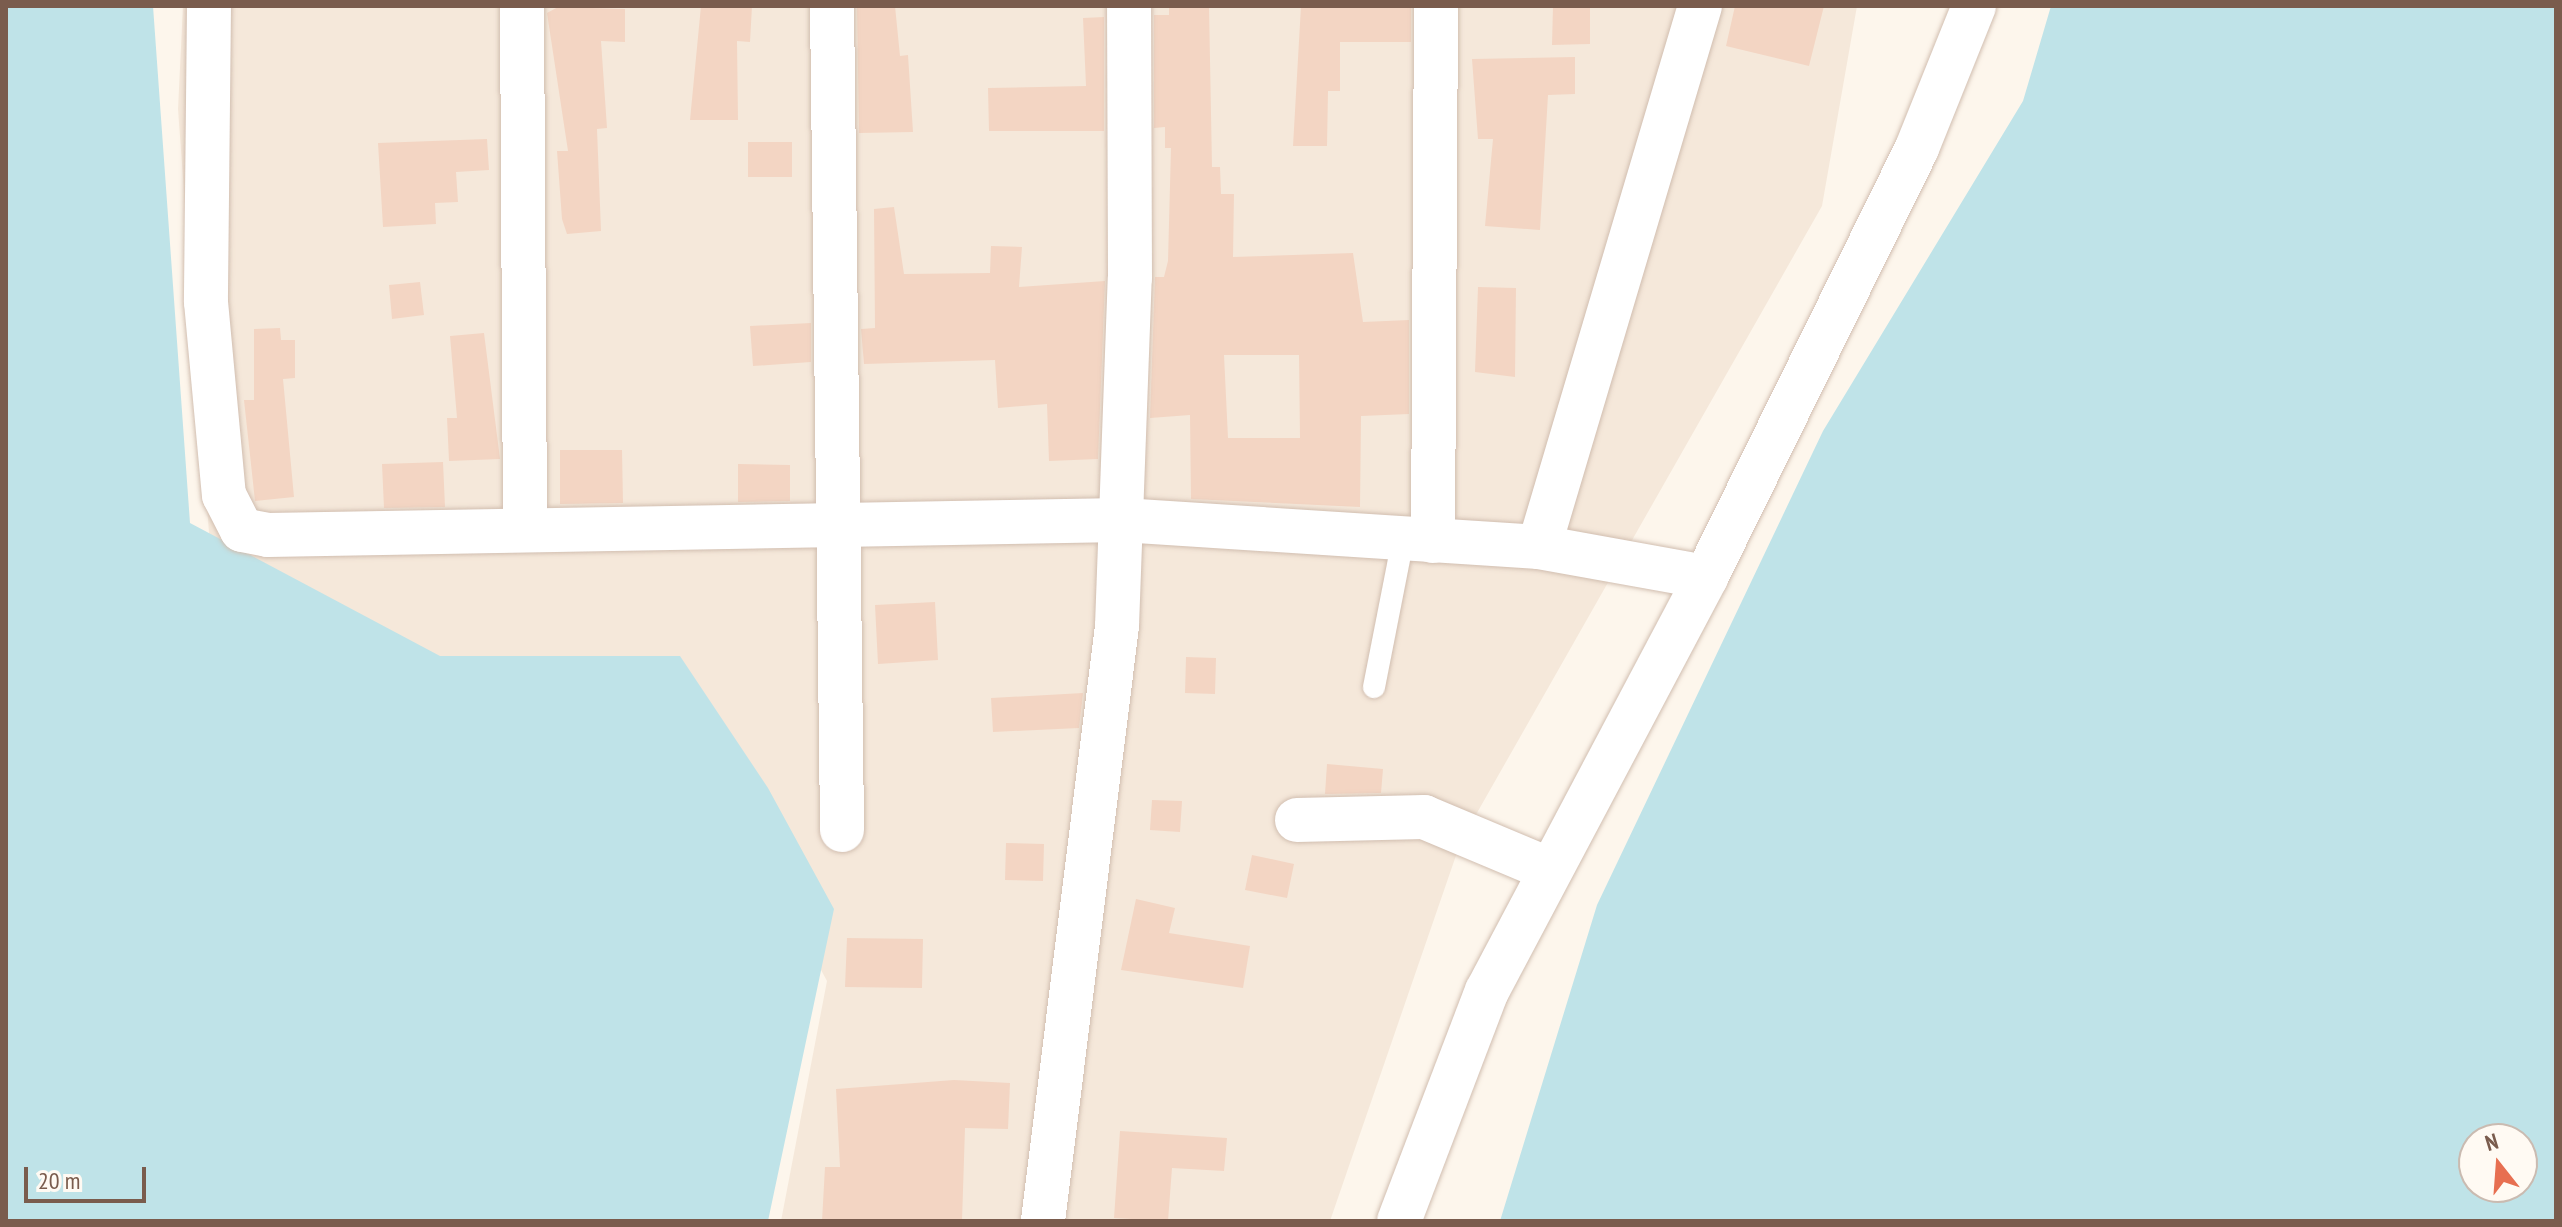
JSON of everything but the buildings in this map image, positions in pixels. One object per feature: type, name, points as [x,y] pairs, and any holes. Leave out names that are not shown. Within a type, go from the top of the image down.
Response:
[{"type":"street","points":[[209,6],[206,302],[230,515],[242,530],[268,535],[525,528],[1122,520],[1539,547],[1706,577]]},
{"type":"street","points":[[522,6],[525,528]]},
{"type":"street","points":[[832,6],[833,523],[842,830]]},
{"type":"street","points":[[1043,1221],[1117,626],[1122,520],[1129,6]]},
{"type":"street","points":[[1418,540],[1436,6]]},
{"type":"street","points":[[1539,547],[1700,6]]},
{"type":"street","points":[[1399,1221],[1487,991],[1706,577],[1917,148],[1974,6]]},
{"type":"street","points":[[1297,820],[1424,817],[1550,870]]},
{"type":"lane","points":[[1374,687],[1418,540]]},
{"type":"shaded area","points":[[183,6],[1857,6],[1822,206],[1461,841],[1330,1221],[781,1221],[827,981],[765,866],[215,615],[178,109]]},
{"type":"water","points":[[6,6],[153,6],[190,523],[440,656],[680,656],[768,788],[834,909],[768,1221],[6,1221]]},
{"type":"water","points":[[2051,6],[2556,6],[2556,1221],[1500,1221],[1597,905],[1823,431],[2023,101]]}]
